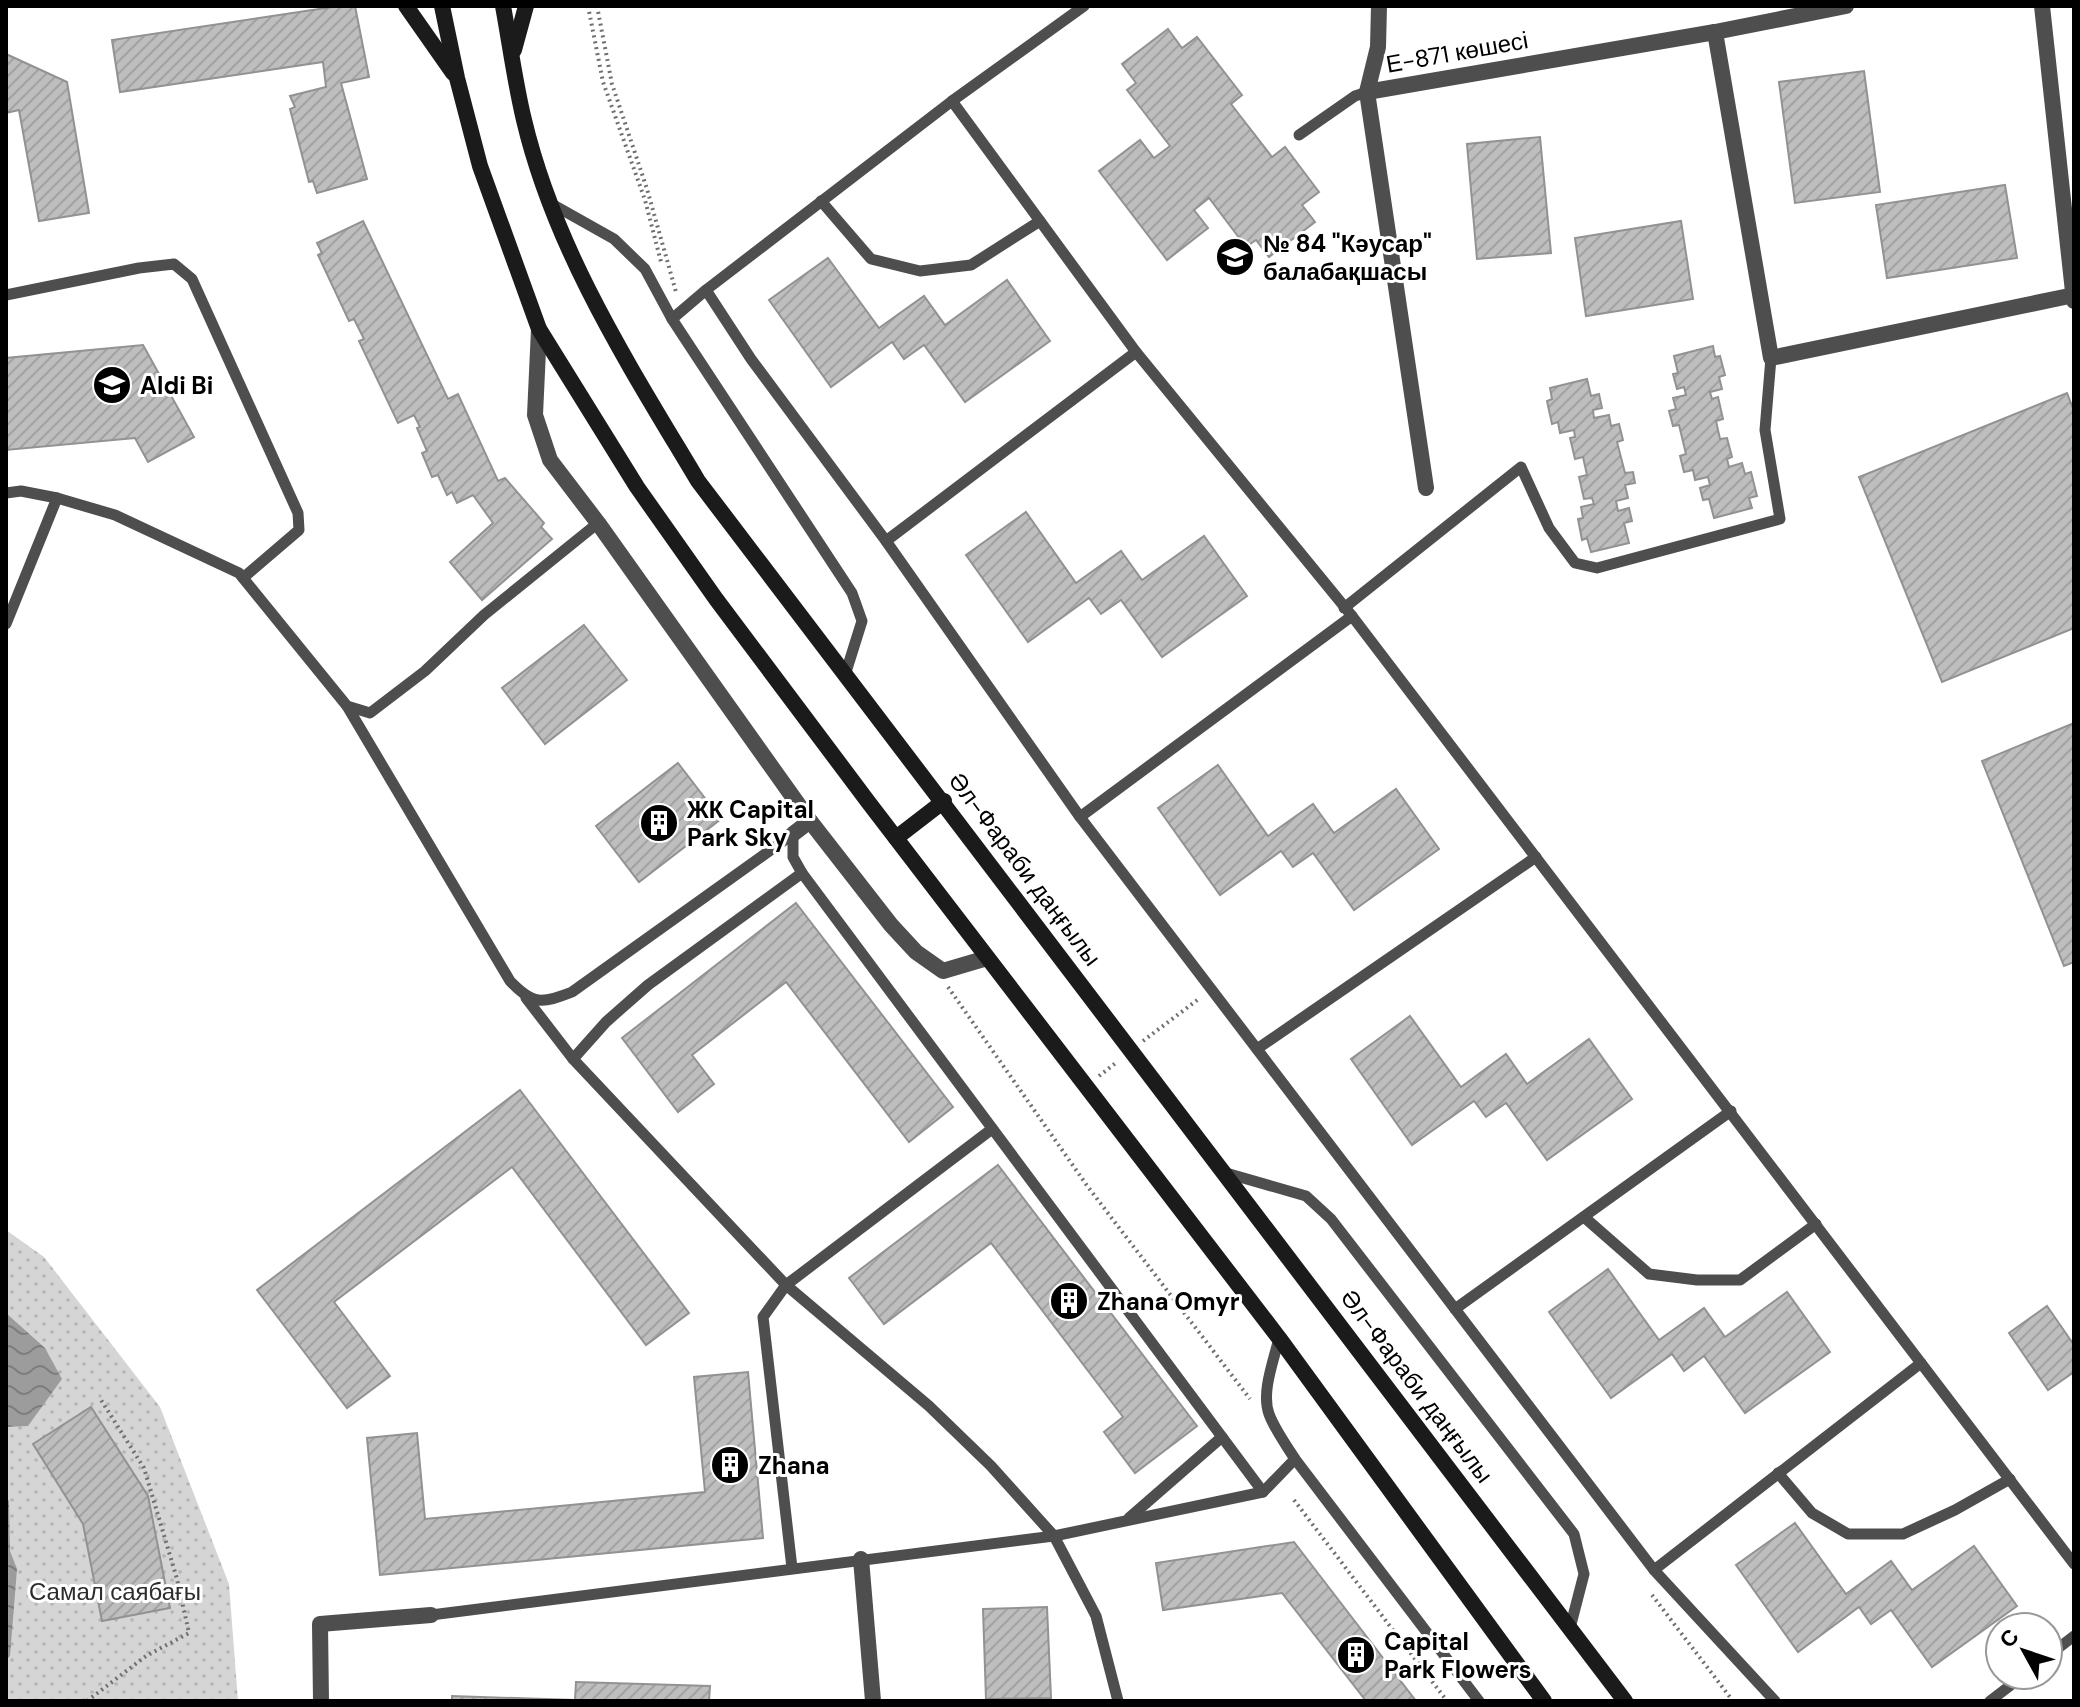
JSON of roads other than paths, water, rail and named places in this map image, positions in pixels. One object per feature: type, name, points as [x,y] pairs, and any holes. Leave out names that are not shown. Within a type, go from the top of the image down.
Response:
[{"type":"main road","points":[[406,6],[457,78]]},
{"type":"main road","points":[[442,6],[480,166],[539,329],[637,487],[716,599],[896,838],[1279,1338],[1544,1701]]},
{"type":"main road","name":"Әл-Фараби даңғылы","points":[[503,6],[524,121],[550,203],[600,316],[698,481],[1625,1701]]},
{"type":"main road","points":[[512,56],[526,6]]},
{"type":"main road","points":[[896,838],[944,801]]},
{"type":"street","points":[[1367,92],[1378,47],[1379,6]]},
{"type":"street","name":"Е-871 көшесі","points":[[1426,488],[1367,92],[1715,32],[1846,6]]},
{"type":"street","points":[[1715,32],[1771,358],[2073,297],[2042,6]]},
{"type":"street","points":[[539,329],[535,415],[550,460],[810,821],[891,925],[916,952],[943,971],[987,958]]},
{"type":"street","points":[[793,834],[810,821]]},
{"type":"street","points":[[861,1559],[873,1701]]},
{"type":"street","points":[[321,1701],[320,1624],[431,1615]]},
{"type":"lane","points":[[673,314],[952,101],[1084,6]]},
{"type":"lane","points":[[1299,135],[1355,96],[1367,92]]},
{"type":"lane","points":[[952,101],[1136,352],[1348,612],[2074,1564]]},
{"type":"lane","points":[[821,201],[871,259],[920,271],[971,265],[1040,221]]},
{"type":"lane","points":[[550,203],[614,239],[645,269],[852,593],[862,621],[846,672]]},
{"type":"lane","points":[[6,295],[139,268],[174,264],[192,279],[298,513],[299,530],[243,578]]},
{"type":"lane","points":[[706,290],[751,359],[886,541],[1080,817],[1211,990],[1654,1570],[1775,1701]]},
{"type":"lane","points":[[886,541],[1136,352]]},
{"type":"lane","points":[[1080,817],[1348,612],[1521,467],[1549,528],[1575,563],[1597,568],[1780,519],[1765,430],[1771,358]]},
{"type":"lane","points":[[6,493],[21,491],[57,498],[115,515],[239,573],[347,706],[510,981],[573,1059],[786,1285],[929,1406],[991,1466],[1054,1536],[1096,1616],[1118,1701]]},
{"type":"lane","points":[[6,624],[57,498]]},
{"type":"lane","points":[[347,706],[370,713],[425,671],[484,615],[598,523]]},
{"type":"lane","points":[[526,998],[547,1002],[572,992],[793,834]]},
{"type":"lane","points":[[793,834],[793,857],[802,873],[1263,1492]]},
{"type":"lane","points":[[1257,1049],[1536,857]]},
{"type":"lane","points":[[573,1059],[606,1022],[648,985],[802,873]]},
{"type":"lane","points":[[1455,1309],[1731,1111]]},
{"type":"lane","points":[[792,1568],[763,1317],[786,1285],[992,1129]]},
{"type":"lane","points":[[1226,1173],[1306,1196],[1331,1219],[1574,1534],[1584,1574],[1570,1628]]},
{"type":"lane","points":[[1584,1217],[1649,1274],[1697,1280],[1740,1280],[1816,1224]]},
{"type":"lane","points":[[1279,1338],[1266,1399],[1269,1413],[1295,1459],[1479,1701]]},
{"type":"lane","points":[[1654,1570],[1921,1363]]},
{"type":"lane","points":[[1126,1521],[1222,1437]]},
{"type":"lane","points":[[431,1615],[1054,1536],[1263,1492],[1295,1459]]},
{"type":"lane","points":[[1778,1473],[1812,1513],[1848,1534],[1903,1534],[1955,1510],[2010,1479]]},
{"type":"water","points":[[6,1313],[45,1348],[62,1379],[28,1426],[6,1427]]},
{"type":"water","points":[[6,1496],[9,1501],[10,1551],[17,1569],[10,1656],[6,1660]]},
{"type":"place","name":"№ 84 \"Кәусар\" балабақшасы","points":[[1235,257]]},
{"type":"place","name":"Aldi Bi","points":[[112,385]]},
{"type":"place","name":"ЖК Capital Park Sky","points":[[659,823]]},
{"type":"place","name":"Zhana Omyr","points":[[1069,1301]]},
{"type":"place","name":"Zhana","points":[[730,1465]]},
{"type":"place","name":"Capital Park Flowers","points":[[1356,1655]]},
{"type":"park label","name":"Самал саябағы","points":[[115,1591]]}]
